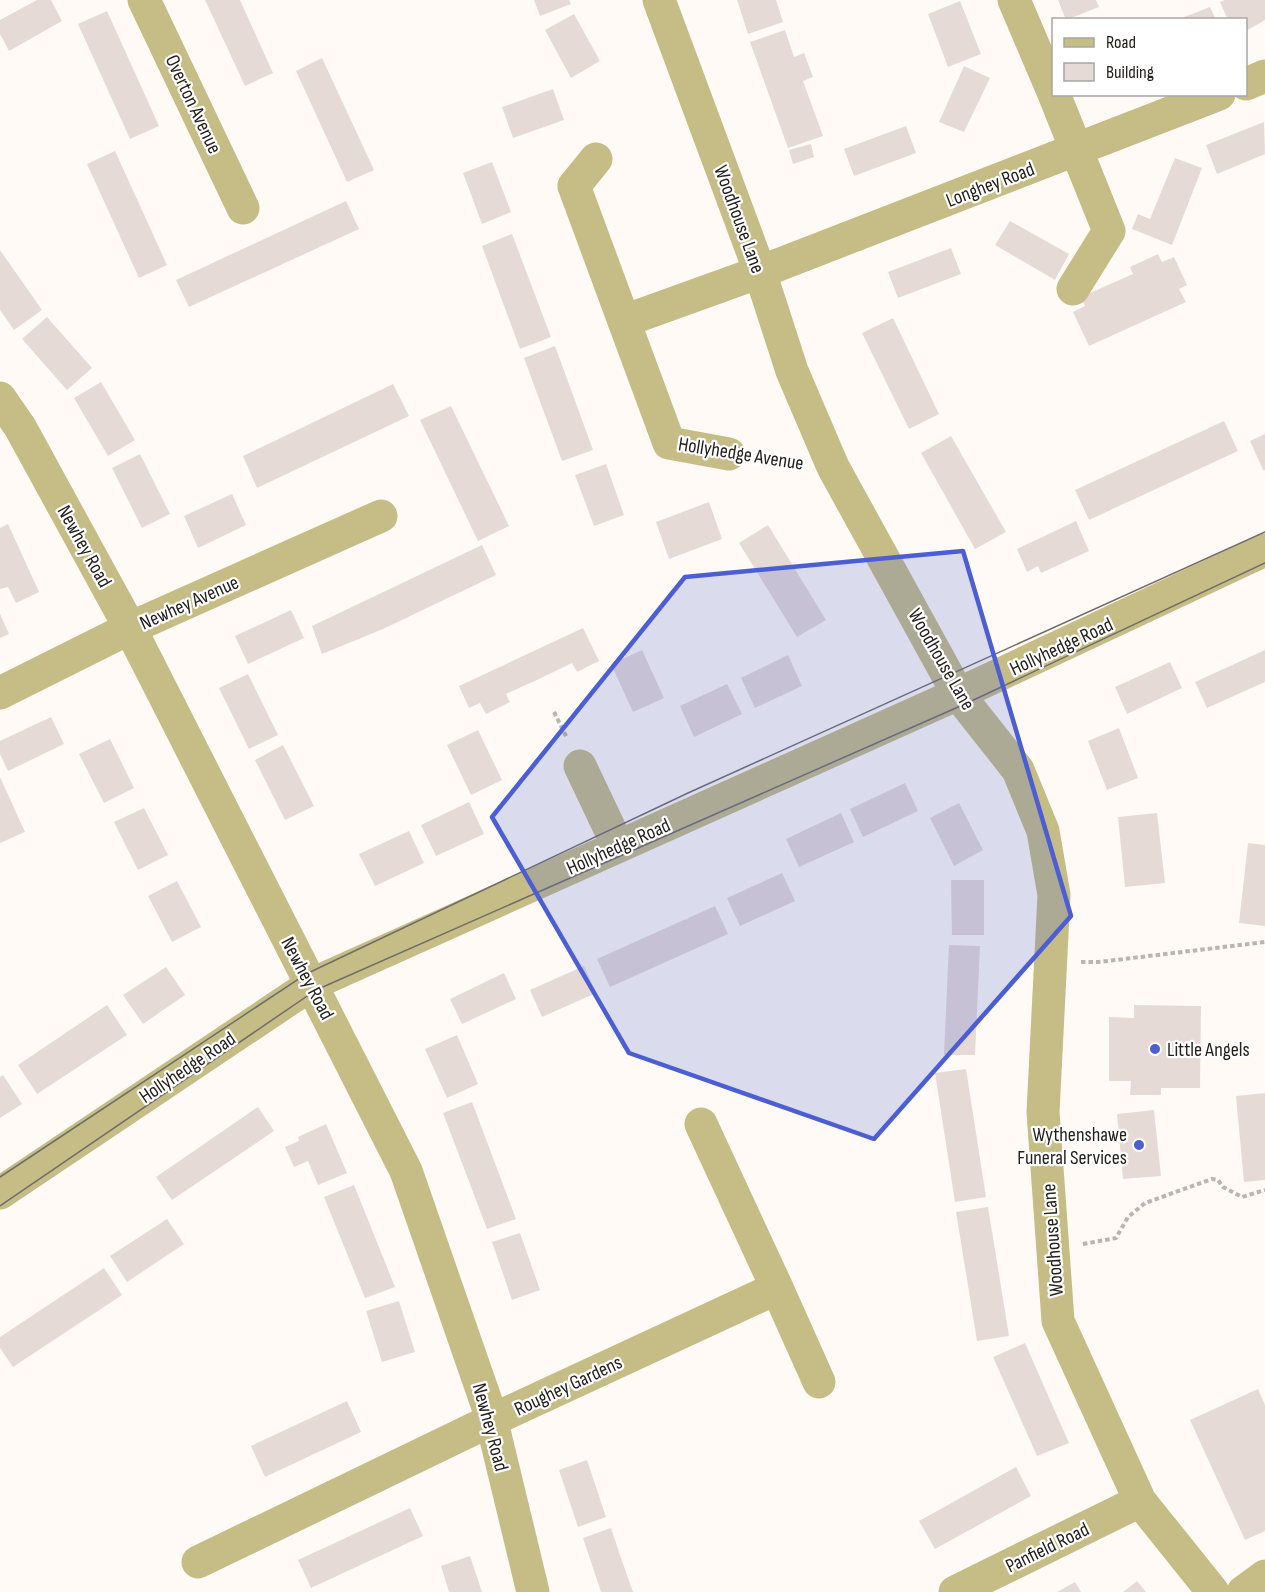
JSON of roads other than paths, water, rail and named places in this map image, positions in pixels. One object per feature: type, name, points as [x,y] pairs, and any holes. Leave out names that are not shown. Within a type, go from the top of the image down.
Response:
[{"type":"street","name":"Overton Avenue","points":[[144,0],[243,208]]},
{"type":"street","name":"Woodhouse Lane","points":[[659,0],[760,272],[792,371],[833,467],[958,694],[1018,770],[1043,831],[1054,895],[1043,1112],[1058,1321],[1140,1502],[1213,1592]]},
{"type":"street","points":[[1014,0],[1052,89]]},
{"type":"street","points":[[1247,83],[1265,76]]},
{"type":"street","points":[[1055,96],[1109,231],[1073,289]]},
{"type":"street","name":"Longhey Road","points":[[760,272],[1214,96]]},
{"type":"street","name":"Hollyhedge Avenue","points":[[597,159],[574,186],[669,443],[729,454]]},
{"type":"street","points":[[624,321],[760,272]]},
{"type":"street","name":"Newhey Road","points":[[0,398],[20,427],[130,628],[406,1171],[492,1420],[533,1592]]},
{"type":"street","name":"Newhey Avenue","points":[[0,693],[130,628],[381,516]]},
{"type":"street","name":"Hollyhedge Road","points":[[0,1193],[312,984],[958,694],[1265,550]]},
{"type":"street","points":[[579,766],[618,846]]},
{"type":"street","points":[[701,1124],[819,1382]]},
{"type":"street","name":"Roughey Gardens","points":[[198,1562],[492,1420],[777,1288]]},
{"type":"street","name":"Panfield Road","points":[[955,1592],[1140,1502]]},
{"type":"street","points":[[1243,1592],[1265,1576]]},
{"type":"tram line","points":[[0,1177],[306,974],[688,793],[1265,532]]},
{"type":"tram line","points":[[0,1206],[316,990],[965,704],[1265,563]]},
{"type":"place","name":"Little Angels","points":[[1155,1049]]},
{"type":"place","name":"Wythenshawe Funeral Services","points":[[1139,1145]]}]
